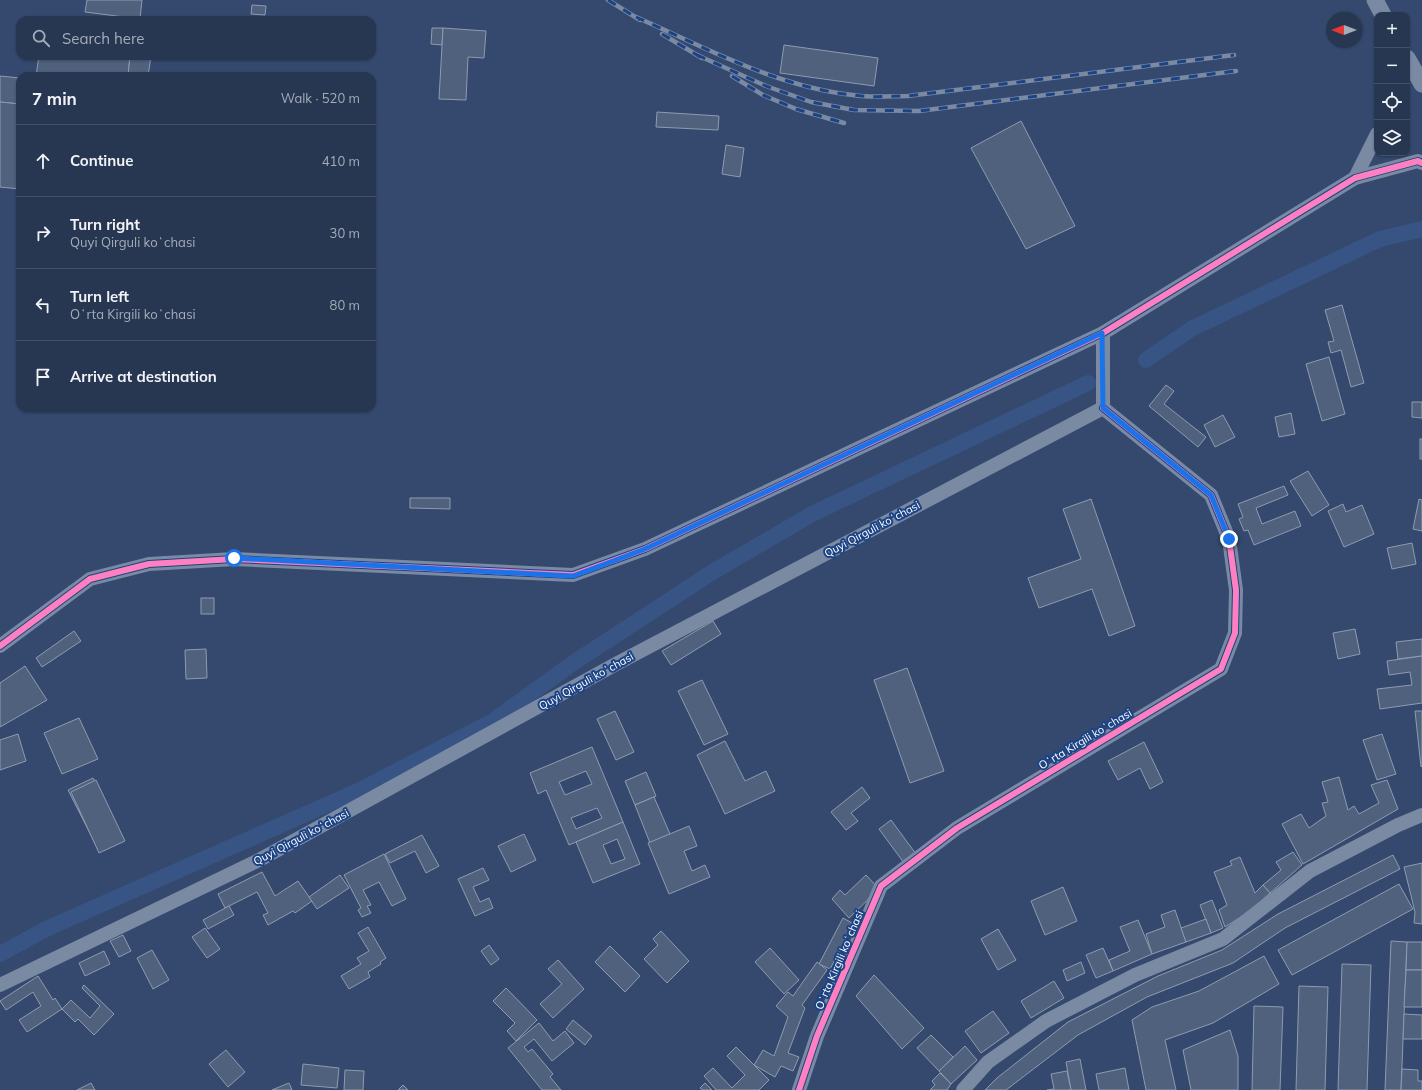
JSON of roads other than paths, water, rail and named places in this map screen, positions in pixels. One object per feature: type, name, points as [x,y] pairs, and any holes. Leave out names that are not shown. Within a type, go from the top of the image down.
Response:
[{"type":"street","points":[[1374,0],[1381,12]]},
{"type":"street","points":[[1410,63],[1422,84]]},
{"type":"street","points":[[1355,178],[1374,140]]},
{"type":"street","points":[[0,646],[90,579],[149,564],[234,558],[573,576],[645,549],[1102,333],[1355,178],[1418,162],[1422,163]]},
{"type":"street","points":[[1102,333],[1103,408]]},
{"type":"street","name":"Quyi Qirguli koʻchasi","points":[[0,985],[261,859],[616,664],[1103,408]]},
{"type":"street","name":"Oʻrta Kirgili koʻchasi","points":[[799,1090],[818,1036],[881,886],[957,828],[1221,669],[1235,633],[1236,590],[1229,539],[1211,495],[1103,408]]},
{"type":"street","points":[[964,1090],[988,1062],[1046,1021],[1135,975],[1223,938],[1310,871],[1398,825],[1422,815]]},
{"type":"waterway","points":[[1146,360],[1191,329],[1380,239],[1422,229]]},
{"type":"waterway","points":[[0,954],[46,929],[360,790],[493,721],[573,663],[711,573],[812,514],[1088,383]]},
{"type":"railway","points":[[608,0],[640,20]]},
{"type":"railway","points":[[636,17],[742,65],[769,75],[825,91],[880,97],[908,96],[1234,55]]},
{"type":"railway","points":[[662,34],[702,58]]},
{"type":"railway","points":[[697,55],[766,86],[811,102],[854,110],[919,111],[1236,71]]},
{"type":"railway","points":[[732,76],[763,95],[796,109],[844,123]]}]
